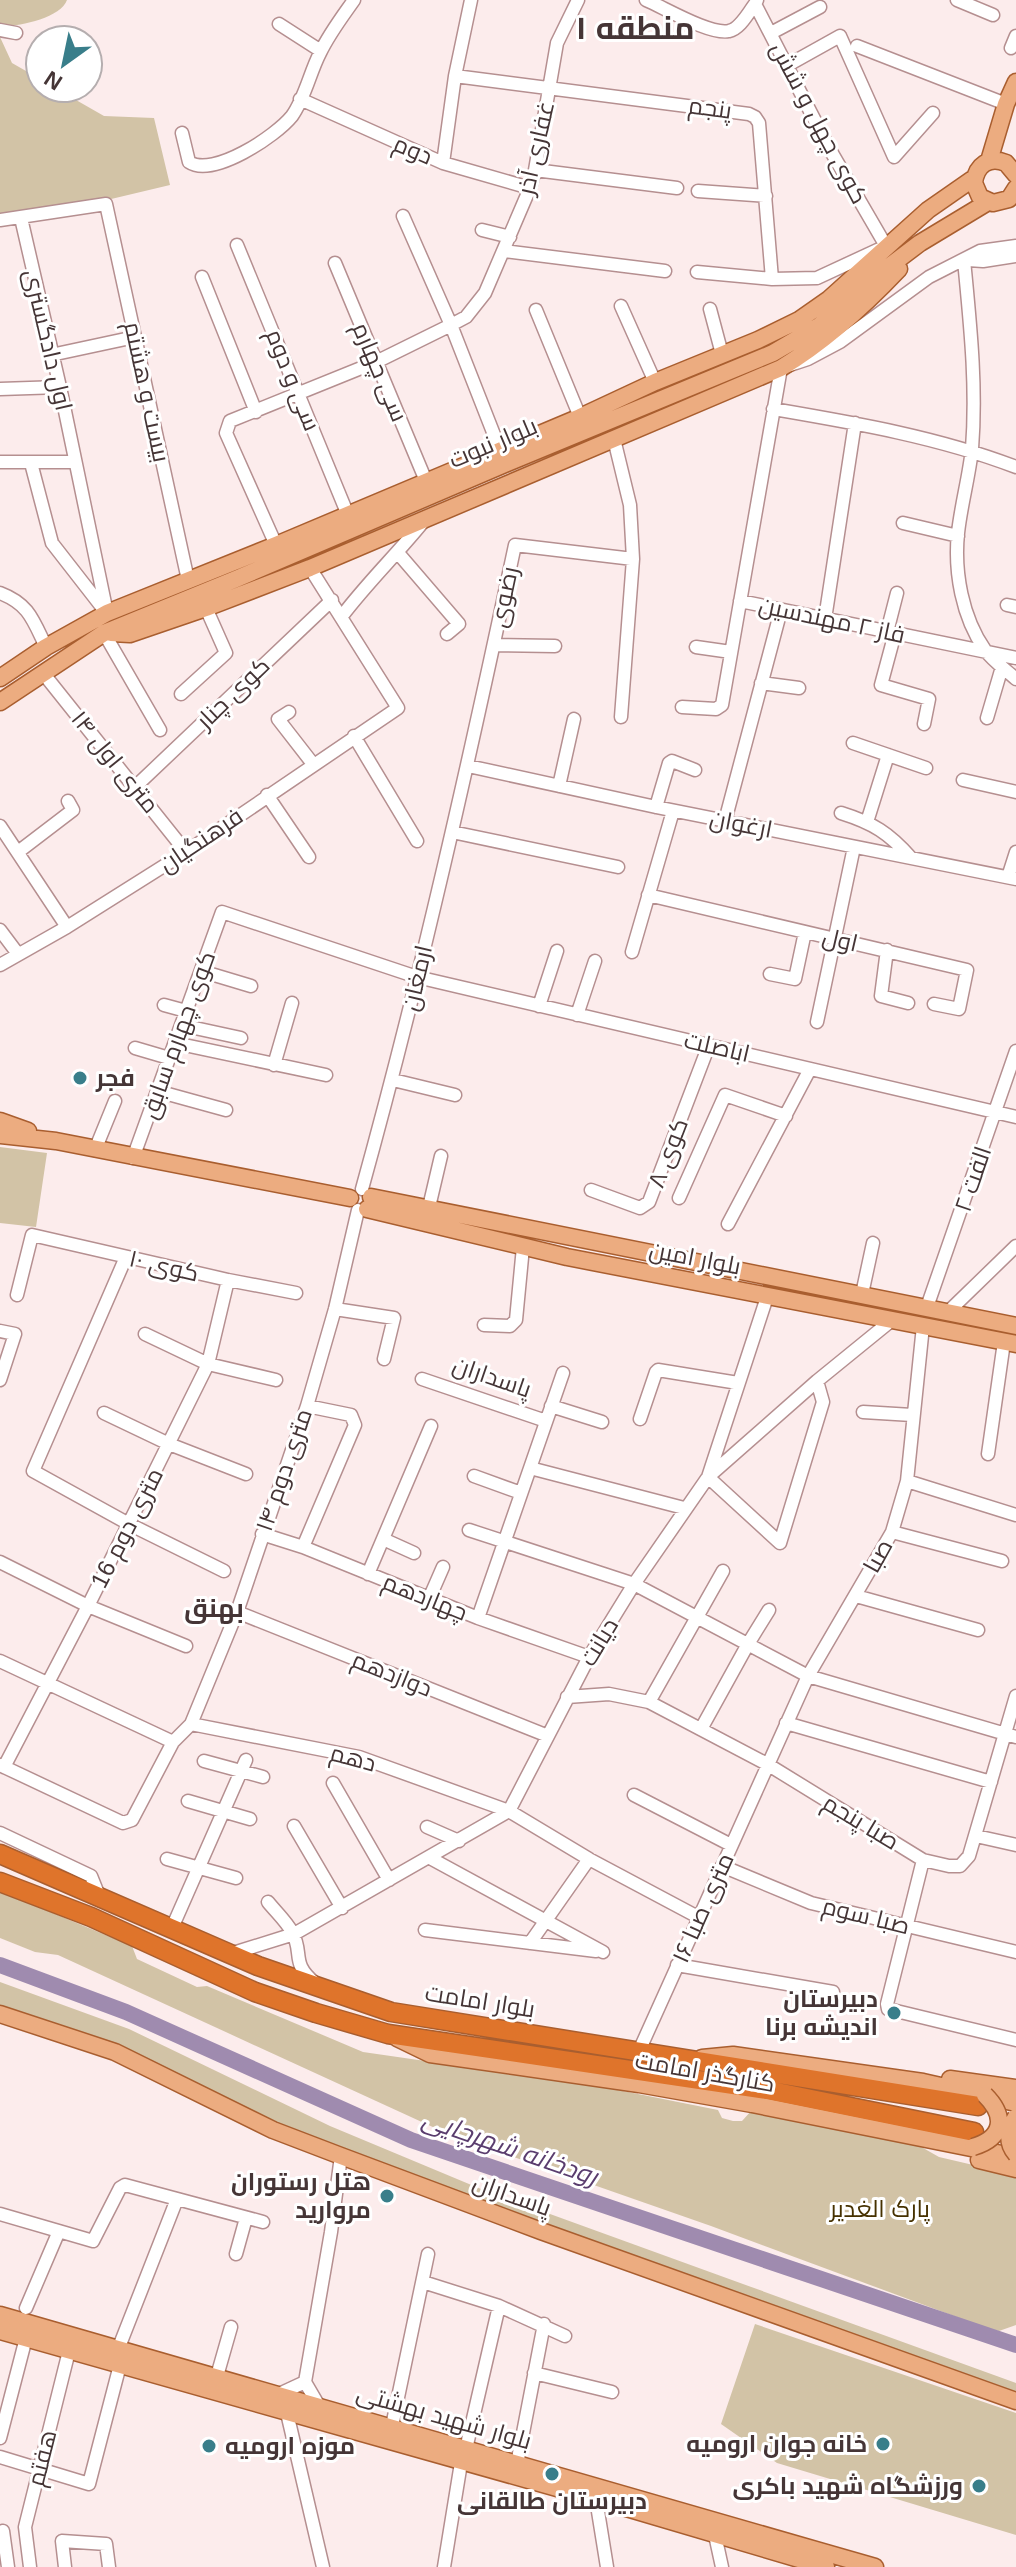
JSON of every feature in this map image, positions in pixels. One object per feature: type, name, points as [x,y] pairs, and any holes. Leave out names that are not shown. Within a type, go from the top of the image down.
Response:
[{"type":"highway","name":"بلوار امامت","points":[[0,1854],[230,1954],[391,2012],[982,2101]]},
{"type":"highway","name":"بلوار امامت","points":[[0,1882],[91,1917],[255,1992],[388,2034],[767,2090],[974,2140]]},
{"type":"main road","points":[[989,161],[1009,115],[1016,82]]},
{"type":"main road","points":[[1001,160],[1016,175],[1013,195],[1002,204],[977,192],[974,178],[979,167],[989,161],[1001,160]]},
{"type":"main road","name":"بلوار نبوت","points":[[0,702],[104,633],[236,579],[426,481],[502,457],[655,382],[799,320],[829,299],[928,210],[974,178]]},
{"type":"main road","name":"بلوار نبوت","points":[[0,678],[46,647],[107,613],[276,545],[351,521],[502,457],[773,353],[803,337],[920,243],[1002,204]]},
{"type":"main road","points":[[104,633],[130,634],[310,568],[781,368],[831,335],[865,305],[920,243]]},
{"type":"main road","points":[[0,1121],[56,1141]]},
{"type":"main road","points":[[0,1135],[56,1141]]},
{"type":"main road","name":"بلوار امین","points":[[56,1141],[362,1201],[523,1247],[1010,1343]]},
{"type":"main road","name":"بلوار امین","points":[[362,1201],[429,1207],[1016,1326]]},
{"type":"main road","points":[[767,1297],[772,1278]]},
{"type":"main road","name":"پاسداران","points":[[0,2014],[115,2052],[273,2130],[341,2156],[1016,2401]]},
{"type":"main road","name":"کنارگذر امامت","points":[[388,2034],[430,2054],[639,2084],[911,2134],[974,2140],[1016,2156]]},
{"type":"main road","name":"کنارگذر امامت","points":[[691,2059],[733,2055],[923,2082],[982,2101],[1016,2103]]},
{"type":"main road","points":[[923,2082],[958,2079],[1016,2088]]},
{"type":"main road","points":[[974,2140],[989,2141],[999,2124],[995,2105],[982,2101]]},
{"type":"main road","points":[[1014,2128],[1012,2149],[1016,2156]]},
{"type":"main road","points":[[911,2134],[945,2151],[1016,2169]]},
{"type":"main road","name":"بلوار شهید بهشتی","points":[[0,2315],[392,2426],[464,2456],[517,2464],[574,2486],[596,2499],[826,2567]]},
{"type":"main road","name":"بلوار شهید بهشتی","points":[[0,2331],[287,2413],[464,2456],[875,2567]]},
{"type":"street","points":[[182,133],[191,164],[218,163],[234,158],[278,130],[293,114],[321,51],[354,0]]},
{"type":"street","points":[[443,163],[455,76],[471,0]]},
{"type":"street","points":[[646,0],[669,4],[713,30],[728,31],[737,27],[756,2]]},
{"type":"street","points":[[957,0],[993,15]]},
{"type":"street","name":"غفاری آذر","points":[[276,545],[226,433],[230,421],[376,362],[466,317],[477,306],[492,280],[530,188],[557,43],[576,1]]},
{"type":"street","name":"کوی چهل و شش","points":[[756,2],[829,148],[886,246]]},
{"type":"street","points":[[771,33],[820,7]]},
{"type":"street","points":[[279,24],[321,51]]},
{"type":"street","points":[[0,30],[16,33]]},
{"type":"street","points":[[788,65],[840,36],[894,157],[933,113]]},
{"type":"street","points":[[857,46],[1009,115]]},
{"type":"street","points":[[455,76],[550,87]]},
{"type":"street","name":"پنجم","points":[[550,87],[755,117],[759,123],[772,279]]},
{"type":"street","name":"دوم","points":[[300,99],[443,163],[530,188]]},
{"type":"street","points":[[535,170],[677,188]]},
{"type":"street","points":[[698,191],[766,196]]},
{"type":"street","name":"بیست و هشتم","points":[[21,218],[106,204],[188,580]]},
{"type":"street","points":[[403,216],[451,325],[502,457]]},
{"type":"street","points":[[0,220],[21,218]]},
{"type":"street","name":"اول دادگستری","points":[[21,218],[107,613]]},
{"type":"street","points":[[482,230],[510,237]]},
{"type":"street","name":"سی و دوم","points":[[237,245],[351,521]]},
{"type":"street","points":[[697,272],[772,279],[819,277],[886,246]]},
{"type":"street","points":[[781,368],[808,359],[840,342],[929,277],[980,251],[1016,246]]},
{"type":"street","points":[[504,251],[665,271]]},
{"type":"street","points":[[964,260],[983,261],[1016,256]]},
{"type":"street","points":[[964,260],[974,366],[972,450],[958,536],[963,603],[972,628],[986,652],[1016,679]]},
{"type":"street","name":"سی چهارم","points":[[335,263],[426,481]]},
{"type":"street","points":[[202,277],[256,412]]},
{"type":"street","points":[[621,306],[655,382]]},
{"type":"street","points":[[710,309],[722,354]]},
{"type":"street","points":[[536,310],[580,417]]},
{"type":"street","points":[[51,355],[135,337]]},
{"type":"street","name":"فاز ۲ مهندسین","points":[[781,368],[740,601],[1016,658]]},
{"type":"street","points":[[0,389],[60,387]]},
{"type":"street","points":[[773,409],[855,423],[972,450],[1016,467]]},
{"type":"street","points":[[825,619],[855,423]]},
{"type":"street","points":[[614,439],[630,505],[633,559],[621,717]]},
{"type":"street","points":[[0,462],[75,462]]},
{"type":"street","points":[[31,463],[52,543],[107,613]]},
{"type":"street","points":[[310,568],[342,616],[361,590],[398,553],[427,517]]},
{"type":"street","points":[[903,523],[958,536]]},
{"type":"street","name":"رضوی","points":[[468,766],[515,545],[633,559]]},
{"type":"street","points":[[398,553],[459,624],[447,634]]},
{"type":"street","points":[[0,593],[21,603],[29,612],[46,647]]},
{"type":"street","points":[[897,593],[881,685],[929,699],[924,724]]},
{"type":"street","name":"کوی چنار","points":[[135,787],[332,600]]},
{"type":"street","points":[[682,707],[720,708],[740,601]]},
{"type":"street","points":[[181,694],[226,653],[206,608]]},
{"type":"street","points":[[725,821],[781,610]]},
{"type":"street","name":"فرهنگیان","points":[[0,965],[186,852],[398,708],[342,616]]},
{"type":"street","points":[[104,633],[160,730]]},
{"type":"street","points":[[494,645],[555,646]]},
{"type":"street","points":[[696,647],[731,652]]},
{"type":"street","points":[[987,718],[1002,667]]},
{"type":"street","name":"۱۴ متری اول","points":[[43,673],[186,852]]},
{"type":"street","points":[[761,683],[799,688]]},
{"type":"street","points":[[289,712],[278,719],[313,764]]},
{"type":"street","points":[[559,786],[574,719]]},
{"type":"street","points":[[354,736],[417,841]]},
{"type":"street","points":[[853,743],[926,768]]},
{"type":"street","points":[[867,822],[888,755]]},
{"type":"street","points":[[656,807],[669,763],[672,761],[695,770]]},
{"type":"street","name":"ارغوان","points":[[468,766],[673,811],[1012,878]]},
{"type":"street","name":"ارمغان","points":[[362,1201],[468,766]]},
{"type":"street","points":[[963,780],[1016,792]]},
{"type":"street","points":[[267,795],[309,857]]},
{"type":"street","points":[[18,852],[73,810],[68,801]]},
{"type":"street","points":[[632,952],[673,811]]},
{"type":"street","points":[[841,813],[891,835],[911,858]]},
{"type":"street","points":[[0,826],[67,927]]},
{"type":"street","points":[[452,832],[618,867]]},
{"type":"street","points":[[817,1022],[854,847]]},
{"type":"street","points":[[1012,878],[1016,852]]},
{"type":"street","name":"اول","points":[[648,895],[967,970],[959,1009],[934,1004]]},
{"type":"street","name":"کوی چهارم سابق","points":[[133,1158],[222,912],[417,977]]},
{"type":"street","points":[[0,930],[18,954]]},
{"type":"street","points":[[770,974],[795,979],[805,932]]},
{"type":"street","points":[[887,950],[881,996],[908,1003]]},
{"type":"street","points":[[539,1006],[557,951]]},
{"type":"street","points":[[577,1015],[595,961]]},
{"type":"street","points":[[201,971],[251,986]]},
{"type":"street","name":"اباصلت","points":[[417,977],[1016,1117]]},
{"type":"street","points":[[274,1065],[292,1003]]},
{"type":"street","points":[[164,1005],[186,1011]]},
{"type":"street","points":[[181,1025],[241,1038]]},
{"type":"street","points":[[175,1043],[326,1075]]},
{"type":"street","name":"کوی ۸","points":[[591,1190],[640,1208],[649,1202],[709,1045]]},
{"type":"street","points":[[135,1048],[169,1058]]},
{"type":"street","name":"الفت ۲","points":[[927,1307],[1016,1051]]},
{"type":"street","points":[[728,1224],[810,1069]]},
{"type":"street","points":[[393,1080],[455,1095]]},
{"type":"street","points":[[157,1091],[226,1110]]},
{"type":"street","points":[[679,1198],[725,1095],[786,1116]]},
{"type":"street","points":[[95,1150],[115,1101]]},
{"type":"street","points":[[429,1207],[441,1156]]},
{"type":"street","name":"۱۴ متری دوم","points":[[191,1724],[237,1612],[307,1406],[362,1201]]},
{"type":"street","name":"کوی ۱۰","points":[[17,1295],[32,1235],[296,1293]]},
{"type":"street","points":[[862,1294],[873,1243]]},
{"type":"street","points":[[948,1312],[1016,1246]]},
{"type":"street","points":[[484,1325],[510,1326],[516,1320],[523,1247]]},
{"type":"street","points":[[126,1257],[33,1471],[129,1524],[224,1571]]},
{"type":"street","name":"16 متری دوم","points":[[2,1766],[88,1606],[208,1364],[228,1280]]},
{"type":"street","points":[[767,1297],[708,1477],[780,1543],[823,1402],[817,1381]]},
{"type":"street","points":[[335,1309],[394,1318],[384,1359]]},
{"type":"street","name":"دیانت","points":[[509,1811],[589,1657],[684,1508],[708,1477],[892,1320]]},
{"type":"street","name":"صبا","points":[[767,1764],[808,1676],[892,1532],[907,1481],[923,1326]]},
{"type":"street","points":[[0,1331],[15,1334],[0,1380]]},
{"type":"street","points":[[145,1334],[208,1364],[276,1380]]},
{"type":"street","points":[[988,1454],[1010,1343]]},
{"type":"street","points":[[640,1419],[658,1370],[738,1383]]},
{"type":"street","points":[[478,1618],[563,1373]]},
{"type":"street","name":"پاسداران","points":[[422,1379],[546,1421]]},
{"type":"street","points":[[303,1547],[355,1425],[351,1415],[307,1406]]},
{"type":"street","points":[[551,1406],[602,1422]]},
{"type":"street","points":[[863,1412],[912,1415]]},
{"type":"street","points":[[104,1413],[169,1444],[246,1474]]},
{"type":"street","points":[[368,1574],[431,1426]]},
{"type":"street","points":[[530,1468],[684,1508]]},
{"type":"street","points":[[474,1476],[521,1493]]},
{"type":"street","points":[[907,1481],[1016,1515]]},
{"type":"street","points":[[469,1530],[634,1584],[808,1676],[1010,1735]]},
{"type":"street","points":[[892,1532],[1002,1561]]},
{"type":"street","name":"چهاردهم","points":[[262,1534],[303,1547],[478,1618],[589,1657]]},
{"type":"street","points":[[383,1539],[414,1553]]},
{"type":"street","points":[[0,1562],[88,1606],[186,1646]]},
{"type":"street","points":[[429,1599],[443,1567]]},
{"type":"street","points":[[649,1702],[723,1571]]},
{"type":"street","points":[[856,1596],[978,1630]]},
{"type":"street","points":[[701,1729],[769,1610]]},
{"type":"street","name":"دوازدهم","points":[[237,1612],[548,1736]]},
{"type":"street","points":[[0,1661],[173,1742]]},
{"type":"street","name":"صبا پنجم","points":[[567,1697],[609,1694],[649,1702],[767,1764],[923,1860],[960,1866],[969,1856],[976,1836]]},
{"type":"street","points":[[1016,1696],[1010,1735],[991,1782],[976,1836],[1016,1845]]},
{"type":"street","points":[[786,1723],[991,1782]]},
{"type":"street","points":[[2,1766],[123,1823],[132,1820],[173,1742],[191,1724]]},
{"type":"street","name":"دهم","points":[[191,1724],[359,1757],[509,1811],[589,1859],[698,1917]]},
{"type":"street","points":[[204,1761],[244,1765],[263,1777]]},
{"type":"street","name":"۱۶ متری صبا","points":[[639,2051],[767,1764]]},
{"type":"street","points":[[172,1928],[244,1765]]},
{"type":"street","points":[[333,1783],[389,1880]]},
{"type":"street","points":[[634,1795],[731,1845]]},
{"type":"street","points":[[188,1801],[250,1819]]},
{"type":"street","points":[[230,1954],[294,1934],[509,1811]]},
{"type":"street","points":[[294,1826],[342,1908]]},
{"type":"street","points":[[427,1827],[459,1841]]},
{"type":"street","points":[[0,1833],[91,1876],[99,1896]]},
{"type":"street","points":[[425,1930],[603,1952],[430,1858]]},
{"type":"street","points":[[167,1859],[236,1878]]},
{"type":"street","points":[[530,1943],[589,1859]]},
{"type":"street","points":[[923,1860],[905,1926],[888,2009],[1016,2040]]},
{"type":"street","name":"صبا سوم","points":[[722,1866],[811,1903],[1016,1952]]},
{"type":"street","points":[[268,1902],[294,1934],[298,1963],[305,1975],[322,1989]]},
{"type":"street","points":[[677,1965],[833,1992]]},
{"type":"street","points":[[319,2406],[305,2382],[341,2156]]},
{"type":"street","points":[[0,2214],[93,2241],[120,2188],[125,2185],[263,2222]]},
{"type":"street","points":[[119,2347],[177,2199]]},
{"type":"street","points":[[236,2254],[246,2218]]},
{"type":"street","points":[[26,2308],[59,2231]]},
{"type":"street","points":[[392,2426],[428,2254]]},
{"type":"street","points":[[423,2282],[499,2306],[565,2336]]},
{"type":"street","points":[[444,2567],[464,2456],[499,2306]]},
{"type":"street","points":[[517,2464],[544,2324]]},
{"type":"street","points":[[217,2376],[231,2327]]},
{"type":"street","points":[[0,2438],[26,2338]]},
{"type":"street","name":"هفتم","points":[[30,2567],[25,2527],[69,2351]]},
{"type":"street","points":[[0,2457],[89,2484],[120,2365]]},
{"type":"street","points":[[534,2373],[612,2392]]},
{"type":"street","points":[[277,2395],[305,2382]]},
{"type":"street","points":[[287,2413],[323,2567]]},
{"type":"street","points":[[596,2499],[607,2567]]},
{"type":"street","points":[[8,2567],[2,2532],[25,2527]]},
{"type":"street","points":[[715,2535],[722,2567]]},
{"type":"street","points":[[65,2567],[62,2541],[106,2544],[109,2567]]},
{"type":"green space","points":[[0,0],[67,0],[57,12],[48,16],[28,23],[0,26]]},
{"type":"green space","points":[[0,37],[12,63],[24,70],[24,104],[83,104],[104,116],[154,118],[170,185],[107,200],[0,215]]},
{"type":"green space","points":[[0,1147],[47,1153],[36,1227],[0,1223]]},
{"type":"green space","name":"پارک الغدیر","points":[[0,1891],[132,1946],[137,1959],[197,1987],[207,1986],[363,2052],[598,2086],[718,2110],[722,2118],[733,2121],[742,2121],[752,2110],[909,2140],[939,2157],[1016,2175],[1016,2325],[999,2331],[989,2329],[711,2226],[448,2134],[58,1955],[35,1952],[0,1938]]},
{"type":"green space","points":[[0,1982],[129,2029],[330,2126],[481,2189],[1016,2383],[1016,2393],[306,2137],[123,2046],[0,2007]]},
{"type":"green space","name":"خانه جوان ارومیه","points":[[755,2324],[1016,2413],[1016,2535],[777,2463],[721,2424]]},
{"type":"waterway","name":"رودخانه شهرچایی","points":[[0,1965],[126,2012],[411,2140],[1016,2345]]},
{"type":"place","name":"فجر","points":[[80,1078]]},
{"type":"place","name":"دبیرستان اندیشه برنا","points":[[894,2013]]},
{"type":"place","name":"هتل رستوران مروارید","points":[[387,2196]]},
{"type":"place","name":"خانه جوان ارومیه","points":[[883,2444]]},
{"type":"place","name":"موزه ارومیه","points":[[209,2446]]},
{"type":"place","name":"دبیرستان طالقانی","points":[[552,2474]]},
{"type":"place","name":"ورزشگاه شهید باکری","points":[[979,2486]]},
{"type":"district","name":"منطقه ۱","points":[[635,28]]},
{"type":"district","name":"بهنق","points":[[214,1608]]}]
